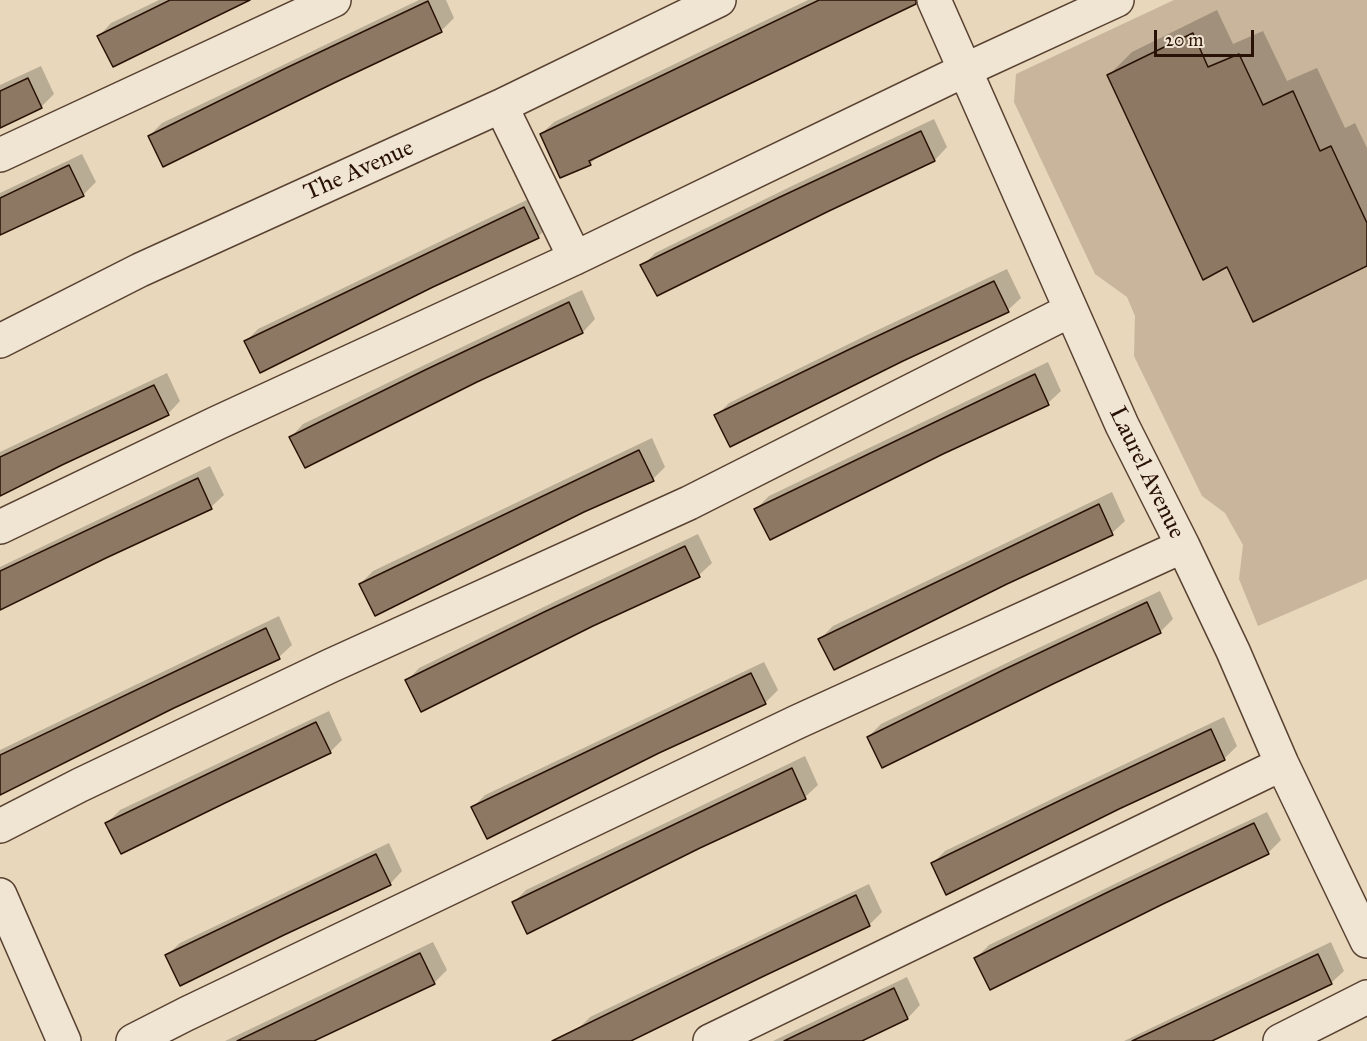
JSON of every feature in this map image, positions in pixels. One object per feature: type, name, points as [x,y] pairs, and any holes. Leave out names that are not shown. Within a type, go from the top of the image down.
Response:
[{"type":"street","points":[[0,155],[334,0]]},
{"type":"street","name":"The Avenue","points":[[0,341],[140,270],[501,106],[718,0]]},
{"type":"street","name":"Laurel Avenue","points":[[934,0],[1122,425],[1233,651],[1282,764],[1367,941]]},
{"type":"street","points":[[0,527],[217,423],[575,258],[965,70],[1117,0]]},
{"type":"street","points":[[501,106],[575,258]]},
{"type":"street","points":[[0,826],[80,785],[330,666],[689,503],[1071,310]]},
{"type":"street","points":[[133,1041],[797,722],[1183,546]]},
{"type":"street","points":[[710,1041],[1282,764]]},
{"type":"street","points":[[0,895],[64,1041]]},
{"type":"street","points":[[1280,1041],[1367,997]]},
{"type":"shaded area","points":[[1174,0],[1367,0],[1367,579],[1258,626],[1239,579],[1243,545],[1225,513],[1202,496],[1134,356],[1135,316],[1127,297],[1095,274],[1014,102],[1016,74]]},
{"type":"building","points":[[170,0],[250,0],[113,67],[97,36]]},
{"type":"building","points":[[819,0],[916,0],[916,4],[589,161],[591,165],[560,178],[540,134]]},
{"type":"building","points":[[428,1],[442,32],[163,167],[148,136]]},
{"type":"building","points":[[1193,33],[1208,67],[1239,54],[1263,105],[1293,91],[1320,151],[1331,146],[1367,223],[1367,266],[1253,322],[1227,267],[1203,280],[1107,75]]},
{"type":"building","points":[[28,78],[42,108],[0,128],[0,91]]},
{"type":"building","points":[[921,131],[935,161],[657,296],[640,265]]},
{"type":"building","points":[[69,165],[84,196],[0,235],[0,198]]},
{"type":"building","points":[[524,207],[539,238],[433,287],[260,373],[244,341]]},
{"type":"building","points":[[994,281],[1009,312],[903,361],[730,447],[714,415]]},
{"type":"building","points":[[569,302],[583,333],[477,382],[305,468],[289,437]]},
{"type":"building","points":[[1035,374],[1049,405],[943,454],[770,540],[754,509]]},
{"type":"building","points":[[154,385],[169,415],[0,496],[0,457]]},
{"type":"building","points":[[639,450],[654,481],[584,512],[375,616],[359,584]]},
{"type":"building","points":[[198,478],[212,509],[0,610],[0,571]]},
{"type":"building","points":[[1099,504],[1113,535],[1007,584],[834,670],[818,639]]},
{"type":"building","points":[[685,546],[700,577],[593,626],[421,712],[405,680]]},
{"type":"building","points":[[1147,602],[1161,633],[882,768],[867,737]]},
{"type":"building","points":[[266,628],[280,659],[174,708],[0,795],[0,755]]},
{"type":"building","points":[[751,673],[766,704],[659,753],[487,839],[471,807]]},
{"type":"building","points":[[316,722],[331,753],[121,854],[105,823]]},
{"type":"building","points":[[1211,729],[1225,760],[1119,809],[946,895],[931,863]]},
{"type":"building","points":[[792,768],[806,799],[700,848],[527,934],[512,902]]},
{"type":"building","points":[[1254,823],[1269,854],[990,990],[974,958]]},
{"type":"building","points":[[376,854],[391,885],[180,986],[165,955]]},
{"type":"building","points":[[856,895],[870,926],[631,1041],[552,1041],[712,963]]},
{"type":"building","points":[[420,953],[435,984],[314,1041],[237,1041]]},
{"type":"building","points":[[1318,954],[1332,984],[1212,1041],[1132,1041]]},
{"type":"building","points":[[894,988],[908,1019],[862,1041],[784,1041]]}]
